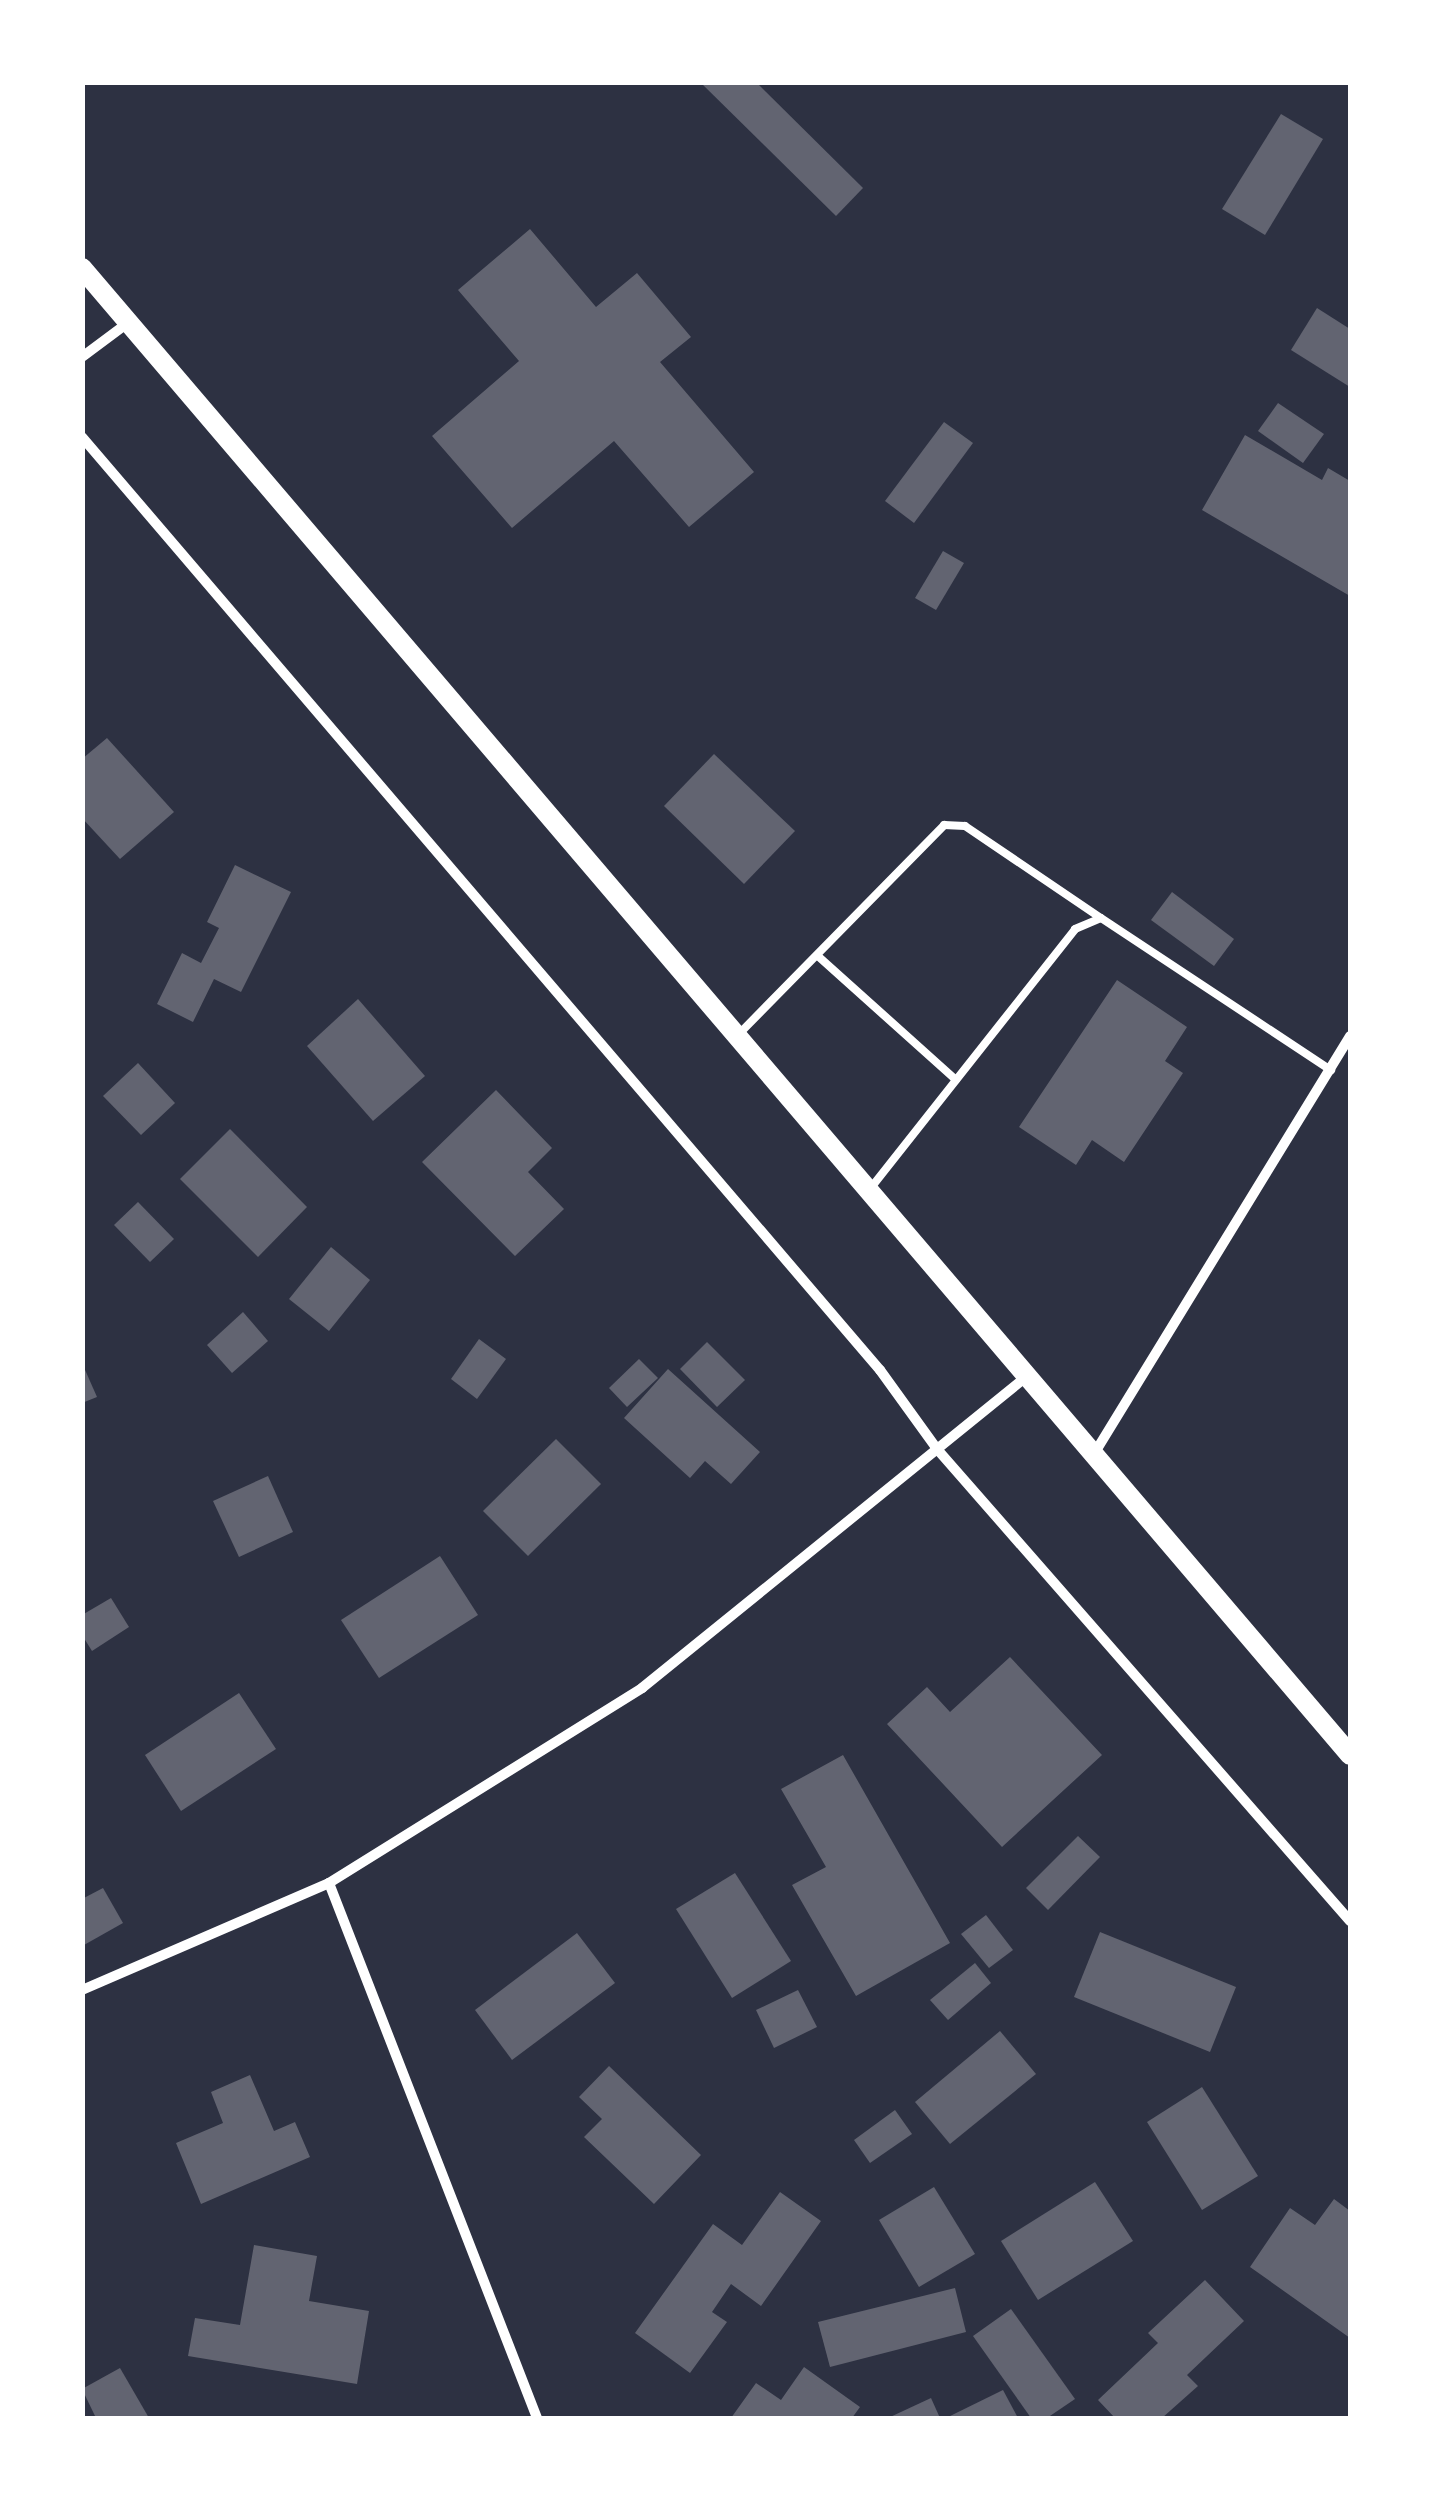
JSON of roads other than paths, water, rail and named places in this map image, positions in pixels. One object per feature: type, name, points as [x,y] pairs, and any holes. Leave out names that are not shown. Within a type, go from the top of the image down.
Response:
[{"type":"main road","points":[[82,268],[1350,1755]]},
{"type":"street","points":[[82,356],[128,322]]},
{"type":"street","points":[[82,437],[880,1370],[937,1450],[1350,1921]]},
{"type":"street","points":[[1094,1454],[1350,1036]]},
{"type":"street","points":[[82,1990],[329,1883],[642,1688],[1029,1374]]},
{"type":"street","points":[[329,1883],[537,2418]]},
{"type":"lane","points":[[738,1036],[944,825],[965,826],[1331,1070]]},
{"type":"lane","points":[[870,1188],[1076,929],[1101,918]]},
{"type":"lane","points":[[819,957],[956,1080]]}]
